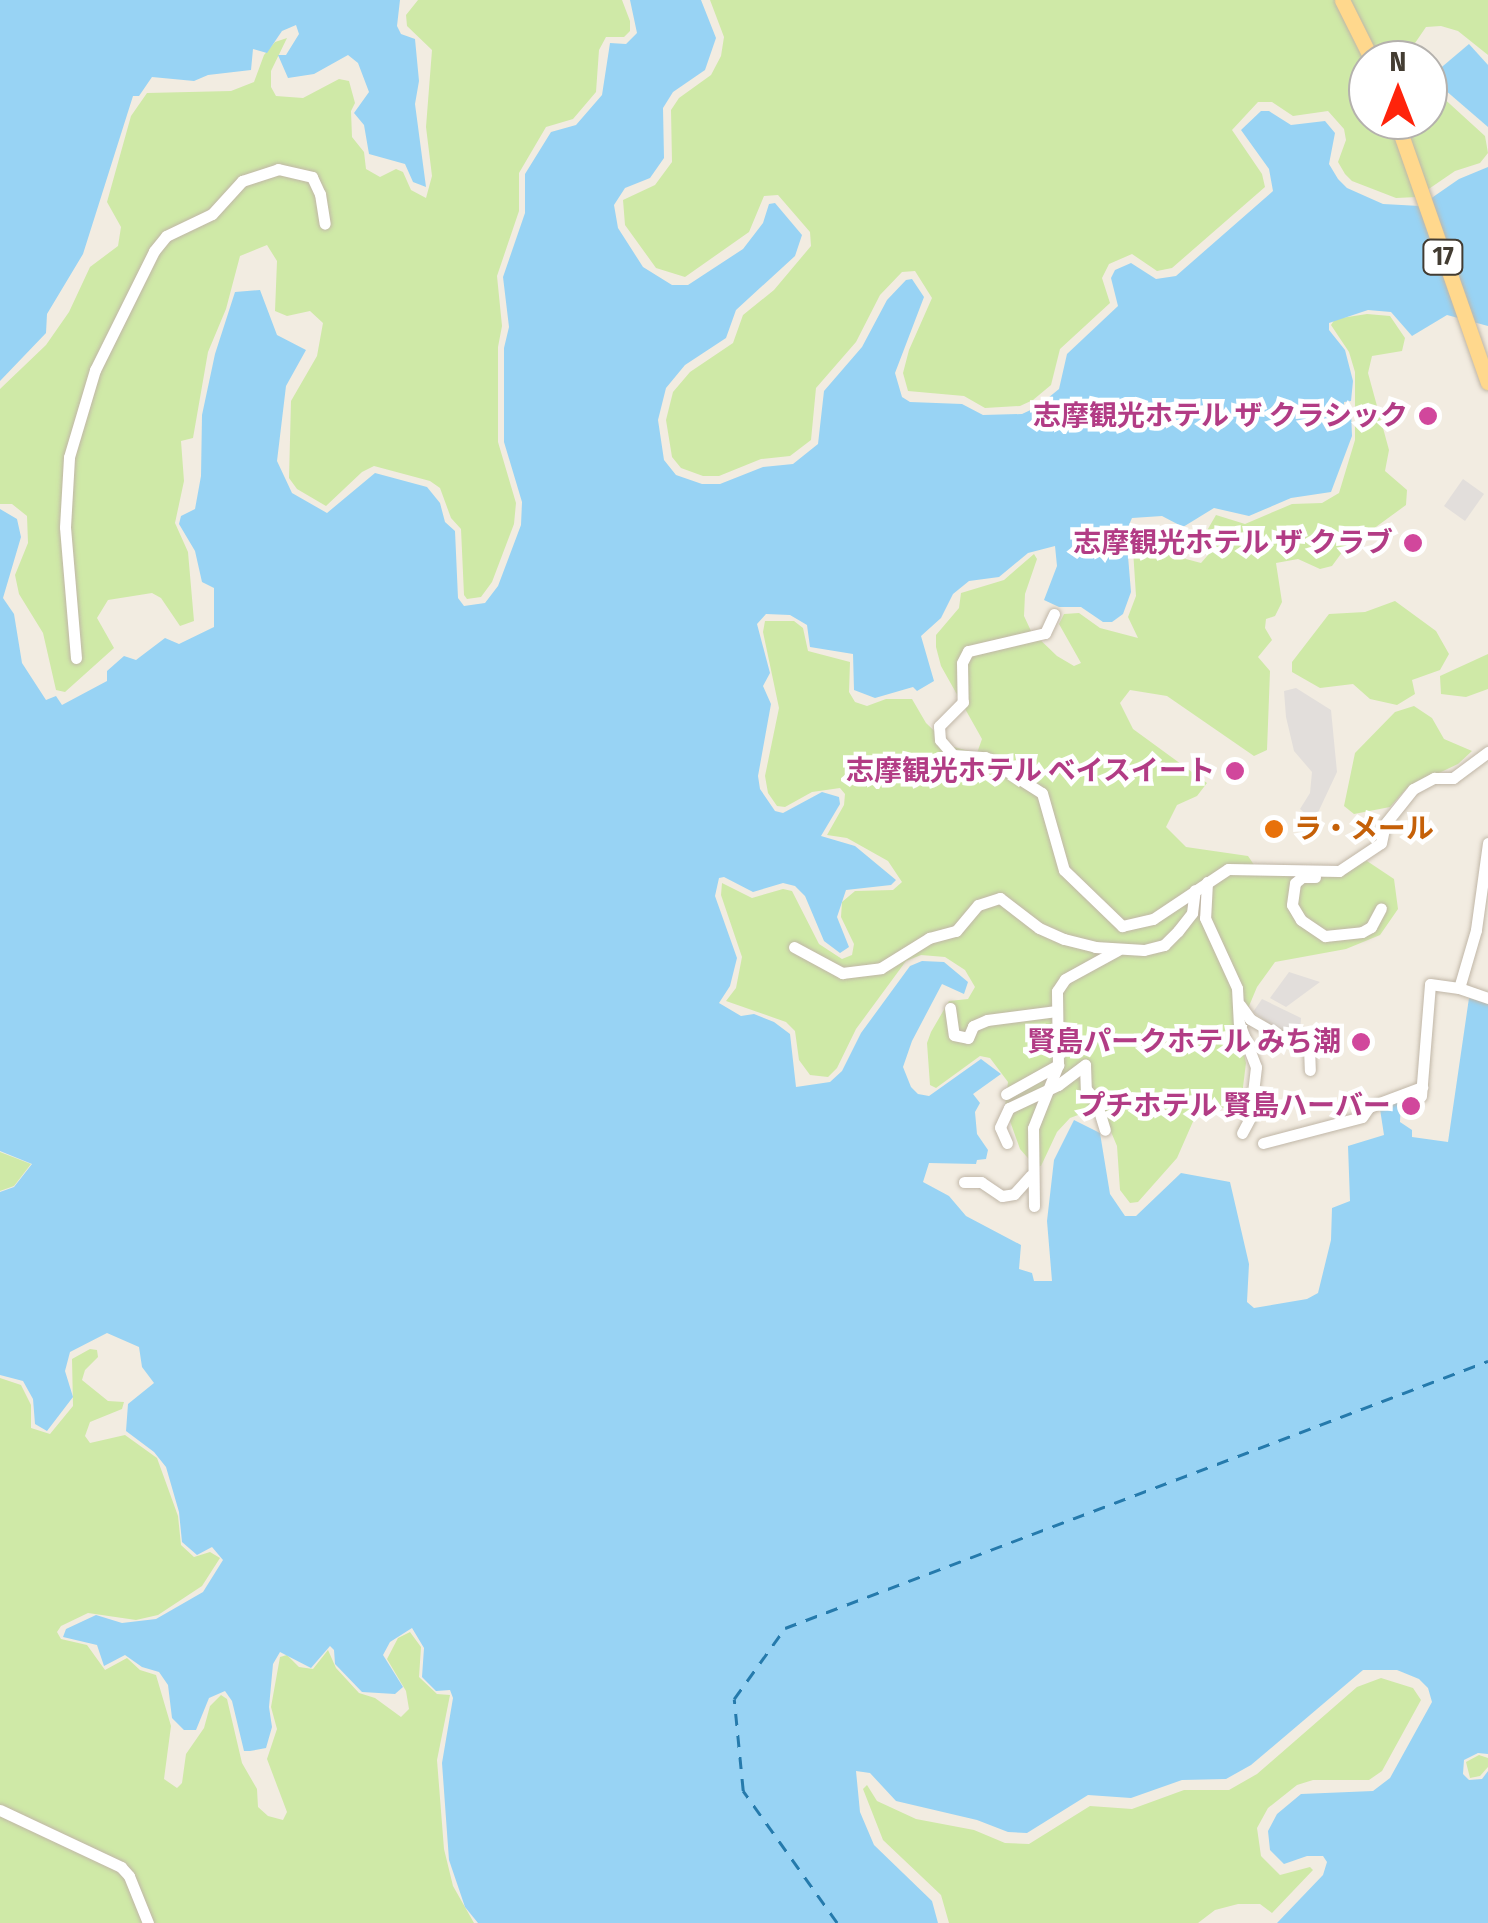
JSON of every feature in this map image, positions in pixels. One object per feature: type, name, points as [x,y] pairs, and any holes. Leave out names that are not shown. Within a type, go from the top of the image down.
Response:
[{"type":"main road","points":[[1342,0],[1362,40]]},
{"type":"main road","name":"17","points":[[1403,140],[1488,382]]},
{"type":"street","points":[[76,658],[66,559],[69,457],[95,370],[123,311],[138,292],[154,250],[166,236],[212,214],[242,181],[278,168],[312,177],[320,194],[325,224]]},
{"type":"street","points":[[1054,614],[1045,633],[968,651],[962,662],[963,702],[939,726],[940,740],[954,754],[985,757],[1042,794],[1064,870],[1114,922],[1136,925],[1153,919],[1228,869],[1338,871],[1381,842],[1385,824],[1413,789],[1434,778],[1453,778],[1488,752]]},
{"type":"street","points":[[1459,988],[1476,930],[1488,842]]},
{"type":"street","points":[[1315,870],[1315,878],[1302,877],[1295,883],[1292,906],[1300,920],[1325,936],[1362,932],[1371,927],[1381,908]]},
{"type":"street","points":[[1207,882],[1205,918],[1237,988],[1239,1023],[1256,1067],[1250,1118],[1242,1132]]},
{"type":"street","points":[[794,947],[842,973],[881,968],[929,938],[956,931],[978,905],[1000,898],[1039,928],[1064,939],[1118,950],[1164,945],[1192,913],[1195,890]]},
{"type":"street","points":[[1034,1206],[1033,1128],[1058,1065],[1057,991],[1065,979],[1118,950]]},
{"type":"street","points":[[1263,1143],[1362,1117],[1370,1107],[1421,1091],[1430,984],[1488,998]]},
{"type":"street","points":[[1240,1005],[1250,1019],[1279,1036],[1298,1036],[1308,1046],[1310,1070]]},
{"type":"street","points":[[950,1008],[954,1035],[968,1038],[973,1026],[986,1020],[1056,1011]]},
{"type":"street","points":[[1007,1143],[1001,1118],[1028,1096],[1049,1088],[1086,1064],[1086,1089],[1096,1101],[1105,1130]]},
{"type":"street","points":[[1006,1094],[1058,1065]]},
{"type":"street","points":[[964,1182],[981,1182],[1002,1196],[1026,1185],[1034,1170]]},
{"type":"street","points":[[0,1810],[121,1868],[129,1876],[148,1923]]},
{"type":"green space","points":[[418,0],[622,0],[630,21],[630,31],[624,37],[606,37],[599,50],[596,92],[573,119],[546,127],[519,173],[519,211],[497,276],[502,326],[498,347],[498,442],[516,503],[514,524],[492,582],[481,597],[467,599],[464,595],[461,529],[451,518],[440,488],[430,481],[374,466],[362,472],[326,506],[297,489],[289,478],[291,401],[317,356],[323,323],[310,311],[287,316],[275,311],[277,261],[267,245],[240,256],[226,309],[208,352],[193,438],[181,441],[184,481],[175,523],[188,552],[194,621],[180,626],[161,598],[152,593],[108,600],[97,618],[114,648],[65,692],[56,690],[43,633],[19,594],[15,575],[28,543],[27,516],[12,504],[0,504],[0,389],[46,345],[69,312],[90,267],[118,246],[121,227],[107,202],[131,116],[147,93],[231,91],[254,82],[264,55],[275,42],[287,38],[271,71],[271,87],[276,96],[303,98],[339,79],[349,81],[355,103],[351,111],[352,137],[364,152],[366,169],[380,177],[396,169],[403,172],[411,190],[426,198],[432,176],[426,127],[432,50],[407,26],[406,15]]},
{"type":"green space","points":[[710,0],[1488,0],[1488,55],[1458,31],[1441,26],[1426,27],[1417,40],[1348,40],[1348,140],[1448,140],[1448,102],[1485,136],[1488,153],[1480,163],[1455,171],[1417,197],[1396,198],[1352,181],[1345,174],[1338,162],[1346,140],[1344,129],[1328,111],[1293,116],[1272,102],[1258,102],[1232,130],[1262,174],[1265,187],[1172,268],[1157,271],[1132,254],[1109,264],[1102,278],[1110,303],[1060,349],[1051,385],[1033,400],[1020,406],[985,408],[964,396],[908,391],[903,373],[932,298],[915,271],[902,272],[880,295],[856,342],[816,388],[811,440],[790,456],[761,459],[719,476],[703,476],[681,468],[672,457],[666,420],[673,392],[690,372],[733,343],[743,315],[774,290],[811,246],[810,232],[778,195],[764,196],[749,232],[685,277],[656,268],[625,225],[623,200],[655,185],[672,162],[671,110],[679,98],[711,75],[721,56],[724,37]]},
{"type":"green space","points":[[1367,314],[1390,316],[1405,338],[1402,351],[1372,356],[1368,373],[1389,450],[1385,471],[1407,490],[1406,505],[1343,551],[1332,566],[1320,569],[1298,559],[1276,563],[1282,602],[1275,616],[1266,619],[1265,628],[1272,640],[1258,657],[1270,671],[1267,750],[1254,756],[1167,696],[1130,690],[1120,703],[1133,729],[1207,783],[1197,796],[1177,805],[1166,827],[1186,847],[1248,856],[1261,875],[1305,874],[1367,861],[1394,879],[1398,909],[1380,935],[1346,949],[1275,962],[1257,987],[1239,1030],[1246,1063],[1241,1103],[1233,1111],[1202,1101],[1177,1158],[1138,1202],[1130,1203],[1120,1190],[1117,1146],[1103,1113],[1089,1111],[1070,1118],[1057,1132],[1041,1166],[1034,1165],[1020,1149],[1005,1107],[1008,1082],[990,1058],[980,1056],[936,1088],[930,1085],[927,1043],[931,1032],[949,1001],[968,999],[975,987],[965,970],[945,957],[921,955],[906,961],[856,1029],[837,1068],[828,1077],[810,1075],[799,1060],[795,1031],[786,1022],[726,1001],[736,988],[742,957],[721,895],[722,883],[752,898],[783,889],[792,891],[819,944],[842,959],[852,955],[854,944],[841,917],[842,902],[855,891],[893,890],[902,882],[888,861],[847,838],[827,835],[844,805],[845,794],[840,788],[812,792],[785,807],[777,806],[768,793],[765,776],[779,708],[763,632],[765,621],[794,621],[803,628],[808,651],[850,662],[849,692],[855,702],[867,706],[886,699],[912,699],[926,723],[950,746],[977,753],[982,739],[941,666],[936,647],[936,635],[959,608],[961,593],[1004,580],[1034,554],[1037,559],[1025,594],[1024,616],[1031,631],[1057,656],[1074,666],[1081,663],[1059,624],[1064,614],[1079,613],[1100,628],[1138,638],[1128,617],[1136,596],[1132,534],[1139,525],[1153,529],[1186,559],[1201,563],[1208,555],[1205,534],[1216,515],[1245,524],[1292,504],[1322,503],[1339,493],[1355,440],[1355,372],[1349,352],[1331,325],[1335,319]]},
{"type":"green space","points":[[1395,601],[1436,631],[1449,654],[1440,670],[1412,680],[1415,694],[1397,705],[1370,699],[1353,684],[1320,688],[1292,672],[1292,662],[1329,614],[1365,612]]},
{"type":"green space","points":[[1488,654],[1488,689],[1466,697],[1441,694],[1440,676]]},
{"type":"green space","points":[[1414,706],[1432,718],[1444,739],[1472,751],[1458,764],[1407,788],[1390,807],[1354,814],[1344,806],[1355,753],[1395,712]]},
{"type":"green space","points":[[0,1152],[31,1164],[14,1186],[0,1191]]},
{"type":"green space","points":[[90,1349],[97,1350],[98,1357],[85,1370],[82,1380],[108,1401],[124,1402],[122,1409],[90,1422],[85,1436],[90,1443],[125,1435],[157,1458],[178,1516],[181,1545],[194,1557],[210,1552],[220,1558],[202,1586],[158,1615],[136,1620],[88,1613],[61,1626],[57,1632],[61,1639],[87,1645],[105,1670],[127,1658],[140,1670],[156,1675],[171,1726],[164,1779],[177,1788],[182,1783],[186,1754],[204,1728],[210,1706],[221,1695],[227,1699],[242,1763],[257,1789],[258,1807],[268,1816],[283,1820],[287,1812],[267,1759],[277,1729],[271,1707],[280,1657],[287,1655],[299,1667],[313,1669],[328,1650],[336,1668],[359,1693],[375,1698],[401,1717],[409,1709],[406,1691],[387,1659],[398,1638],[410,1632],[421,1647],[419,1677],[437,1694],[450,1695],[437,1760],[444,1849],[453,1886],[474,1923],[0,1923],[0,1378],[21,1385],[31,1405],[31,1428],[50,1434],[73,1406],[72,1359]]},
{"type":"green space","points":[[1381,1678],[1413,1688],[1421,1700],[1382,1771],[1369,1780],[1313,1780],[1297,1785],[1268,1808],[1257,1828],[1261,1856],[1280,1875],[1310,1867],[1313,1870],[1272,1913],[1260,1904],[1238,1904],[1215,1910],[1198,1923],[949,1923],[941,1895],[883,1840],[863,1789],[867,1785],[877,1801],[916,1819],[974,1830],[1005,1843],[1029,1844],[1090,1806],[1132,1809],[1184,1790],[1229,1790],[1257,1774],[1357,1687]]},
{"type":"green space","points":[[1479,1755],[1488,1758],[1488,1767],[1480,1776],[1470,1778],[1466,1762]]},
{"type":"shaded area","points":[[1463,479],[1484,494],[1465,521],[1444,506]]},
{"type":"shaded area","points":[[1296,688],[1331,710],[1337,772],[1314,821],[1300,809],[1310,793],[1312,772],[1294,751],[1286,717],[1284,691]]},
{"type":"shaded area","points":[[1289,972],[1320,982],[1286,1007],[1270,998]]},
{"type":"shaded area","points":[[1262,999],[1301,1018],[1300,1033],[1279,1031],[1253,1012]]},
{"type":"water","points":[[0,0],[400,0],[397,26],[401,34],[415,39],[419,81],[415,104],[426,187],[413,182],[405,164],[369,154],[364,125],[354,113],[369,92],[358,63],[348,55],[314,74],[288,78],[278,55],[286,55],[299,34],[296,25],[282,31],[267,53],[253,49],[251,70],[208,75],[194,81],[152,77],[139,96],[133,96],[83,254],[47,314],[46,333],[0,381]]},
{"type":"water","points":[[630,0],[701,0],[716,38],[705,70],[673,92],[663,108],[664,158],[650,178],[625,188],[614,205],[618,228],[643,267],[672,285],[688,285],[743,249],[763,223],[769,204],[775,203],[802,235],[795,256],[736,310],[726,338],[685,365],[666,388],[658,420],[664,460],[676,475],[702,484],[720,484],[763,467],[793,464],[818,444],[824,391],[862,347],[887,300],[906,280],[912,279],[924,297],[895,373],[902,397],[910,402],[962,404],[983,415],[1022,414],[1037,407],[1059,389],[1067,354],[1118,306],[1111,278],[1115,270],[1131,263],[1156,279],[1176,276],[1273,191],[1269,169],[1241,130],[1261,111],[1269,111],[1291,125],[1325,121],[1335,133],[1329,164],[1338,179],[1347,188],[1383,204],[1420,206],[1459,179],[1488,167],[1488,326],[1447,315],[1412,336],[1391,312],[1368,310],[1329,323],[1329,330],[1345,350],[1353,381],[1351,401],[1344,402],[1344,410],[1351,411],[1352,436],[1331,492],[1291,498],[1249,516],[1214,508],[1183,527],[1162,516],[1132,518],[1126,532],[1131,592],[1123,614],[1112,622],[1103,622],[1081,607],[1059,607],[1044,600],[1057,566],[1055,546],[1028,553],[999,577],[969,581],[953,594],[941,618],[921,636],[934,681],[917,691],[913,687],[875,698],[854,690],[853,654],[810,647],[807,625],[790,615],[766,614],[757,624],[770,673],[763,686],[771,704],[758,776],[760,789],[775,811],[783,813],[822,792],[839,797],[840,804],[821,836],[855,846],[896,880],[891,885],[846,890],[837,917],[849,947],[840,953],[824,941],[805,896],[795,886],[783,883],[753,892],[724,877],[719,878],[715,896],[737,958],[730,986],[719,1003],[741,1016],[754,1014],[774,1022],[790,1034],[796,1087],[830,1082],[842,1071],[861,1033],[910,966],[922,961],[944,962],[968,982],[964,994],[942,984],[903,1067],[911,1087],[918,1094],[929,1096],[981,1059],[1001,1074],[973,1094],[980,1103],[975,1112],[977,1134],[988,1150],[986,1159],[977,1160],[976,1164],[929,1163],[923,1182],[949,1196],[966,1216],[1021,1245],[1019,1269],[1032,1273],[1034,1281],[1052,1281],[1047,1221],[1054,1160],[1074,1120],[1100,1133],[1110,1194],[1125,1216],[1136,1216],[1181,1173],[1230,1182],[1249,1264],[1247,1302],[1254,1308],[1307,1299],[1318,1293],[1331,1240],[1332,1208],[1350,1201],[1348,1146],[1384,1135],[1380,1109],[1401,1099],[1400,1122],[1412,1130],[1412,1137],[1448,1142],[1469,998],[1488,1004],[1488,1754],[1478,1753],[1464,1760],[1463,1774],[1469,1780],[1482,1779],[1488,1771],[1488,1923],[1277,1923],[1323,1875],[1327,1862],[1323,1856],[1307,1856],[1284,1864],[1270,1850],[1268,1831],[1277,1814],[1301,1794],[1373,1791],[1390,1778],[1432,1702],[1428,1688],[1419,1679],[1397,1670],[1363,1670],[1251,1765],[1226,1779],[1182,1780],[1131,1798],[1088,1795],[1027,1833],[1008,1832],[977,1820],[896,1801],[870,1773],[856,1771],[860,1812],[874,1845],[932,1901],[938,1923],[478,1923],[465,1907],[449,1860],[442,1763],[453,1698],[450,1690],[436,1691],[422,1677],[424,1648],[412,1628],[390,1642],[383,1655],[403,1687],[395,1694],[362,1692],[335,1664],[330,1646],[311,1668],[280,1652],[273,1664],[269,1707],[272,1727],[266,1748],[250,1751],[244,1751],[232,1701],[225,1691],[209,1698],[196,1730],[184,1730],[172,1718],[168,1685],[159,1672],[142,1667],[125,1655],[104,1666],[97,1645],[63,1637],[66,1629],[96,1615],[122,1623],[156,1619],[203,1592],[223,1560],[212,1547],[197,1555],[182,1542],[179,1512],[166,1467],[154,1452],[126,1431],[128,1404],[154,1383],[142,1367],[139,1347],[107,1333],[70,1352],[65,1371],[73,1397],[47,1431],[35,1424],[33,1399],[23,1381],[0,1375],[0,1192],[14,1187],[32,1164],[0,1151],[0,509],[17,519],[21,537],[3,598],[14,614],[22,663],[46,700],[56,696],[62,705],[107,681],[107,671],[124,656],[136,660],[165,638],[179,644],[214,627],[214,588],[202,582],[195,551],[179,524],[181,516],[195,509],[201,476],[202,415],[215,354],[235,292],[260,290],[277,335],[306,350],[286,386],[277,461],[292,493],[327,513],[375,473],[427,487],[440,503],[445,522],[455,531],[458,598],[464,606],[485,603],[498,586],[521,525],[522,502],[504,442],[504,348],[509,327],[503,277],[525,213],[525,174],[551,132],[576,125],[602,95],[610,43],[626,44],[637,33]]},
{"type":"water","points":[[1469,44],[1488,65],[1488,127],[1448,93],[1448,62]]},
{"type":"ferry route","points":[[837,1923],[743,1791],[734,1699],[785,1628],[1488,1361]]},
{"type":"place","name":"志摩観光ホテル ザ クラシック","points":[[1428,416]]},
{"type":"place","name":"志摩観光ホテル ザ クラブ","points":[[1413,543]]},
{"type":"place","name":"志摩観光ホテル ベイスイート","points":[[1235,771]]},
{"type":"place","name":"ラ・メール","points":[[1274,829]]},
{"type":"place","name":"賢島パークホテル みち潮","points":[[1361,1042]]},
{"type":"place","name":"プチホテル 賢島ハーバー","points":[[1411,1106]]}]
